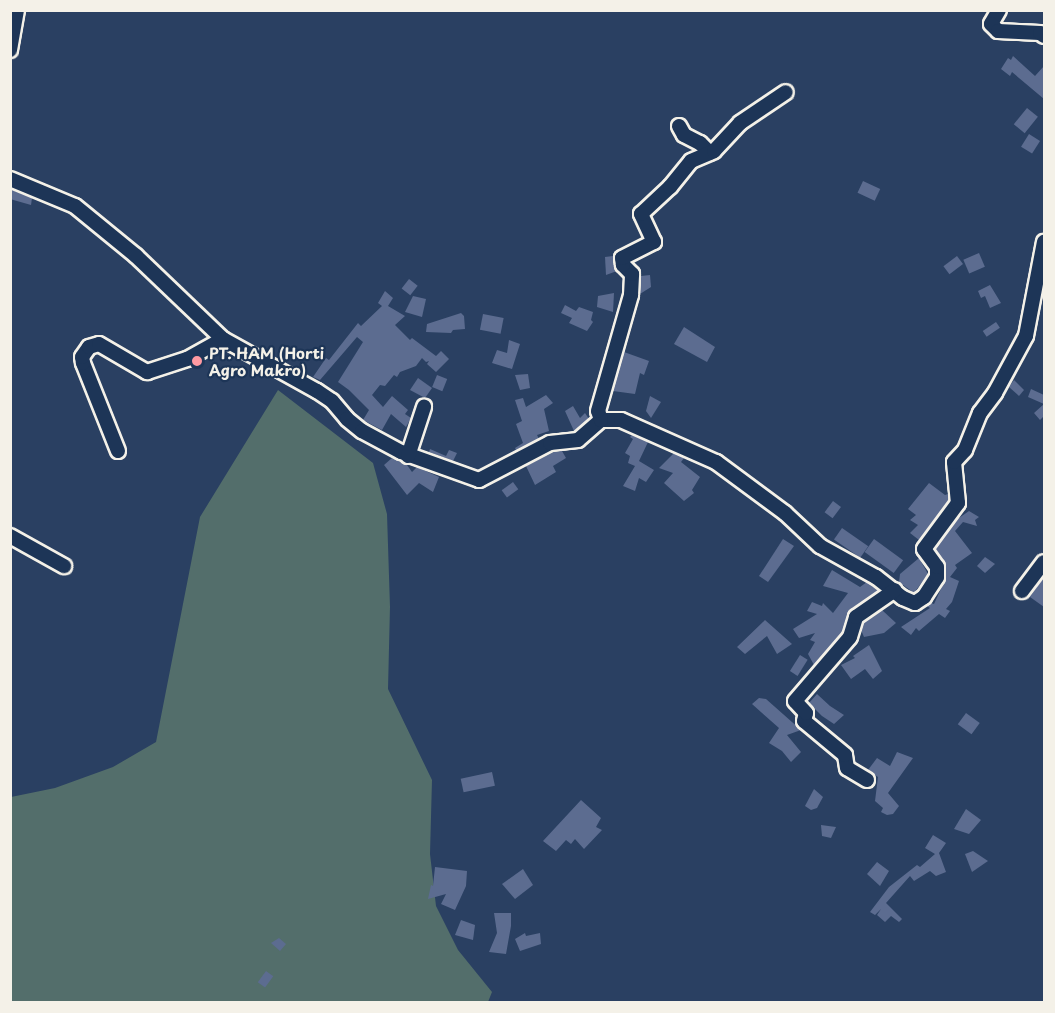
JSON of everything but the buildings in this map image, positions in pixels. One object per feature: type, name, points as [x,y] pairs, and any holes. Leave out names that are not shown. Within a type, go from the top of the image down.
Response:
[{"type":"street","points":[[10,50],[17,10]]},
{"type":"street","points":[[999,10],[992,24],[998,31],[1040,33],[1044,36]]},
{"type":"street","points":[[601,420],[598,411],[631,295],[632,274],[623,265],[622,258],[653,243],[641,214],[670,187],[691,161],[710,153],[740,123],[786,92]]},
{"type":"street","points":[[679,126],[684,135],[700,143],[710,153]]},
{"type":"street","points":[[10,179],[57,196],[96,221],[223,339],[317,391],[332,401],[347,419],[362,431],[408,456],[479,480],[550,443],[578,440],[601,420],[612,419],[634,425],[716,462],[785,513],[820,546],[895,590],[903,598],[915,603],[920,602],[936,577],[937,567],[924,549],[958,503],[954,462],[965,450],[980,413],[1026,336],[1044,242]]},
{"type":"street","points":[[117,451],[82,363],[82,357],[88,347],[93,344],[104,346],[147,372],[194,356],[223,339]]},
{"type":"street","points":[[408,456],[424,407]]},
{"type":"street","points":[[10,536],[64,566]]},
{"type":"street","points":[[1022,591],[1044,562]]},
{"type":"street","points":[[867,780],[847,768],[845,755],[804,721],[806,713],[795,701],[850,637],[856,617],[895,590]]},
{"type":"green space","points":[[278,390],[373,463],[387,514],[390,607],[388,689],[432,780],[430,854],[436,906],[458,950],[492,992],[488,1002],[11,1002],[11,797],[55,788],[113,767],[156,742],[200,517]]},
{"type":"place","name":"PT. HAM (Horti Agro Makro)","points":[[197,361]]}]
